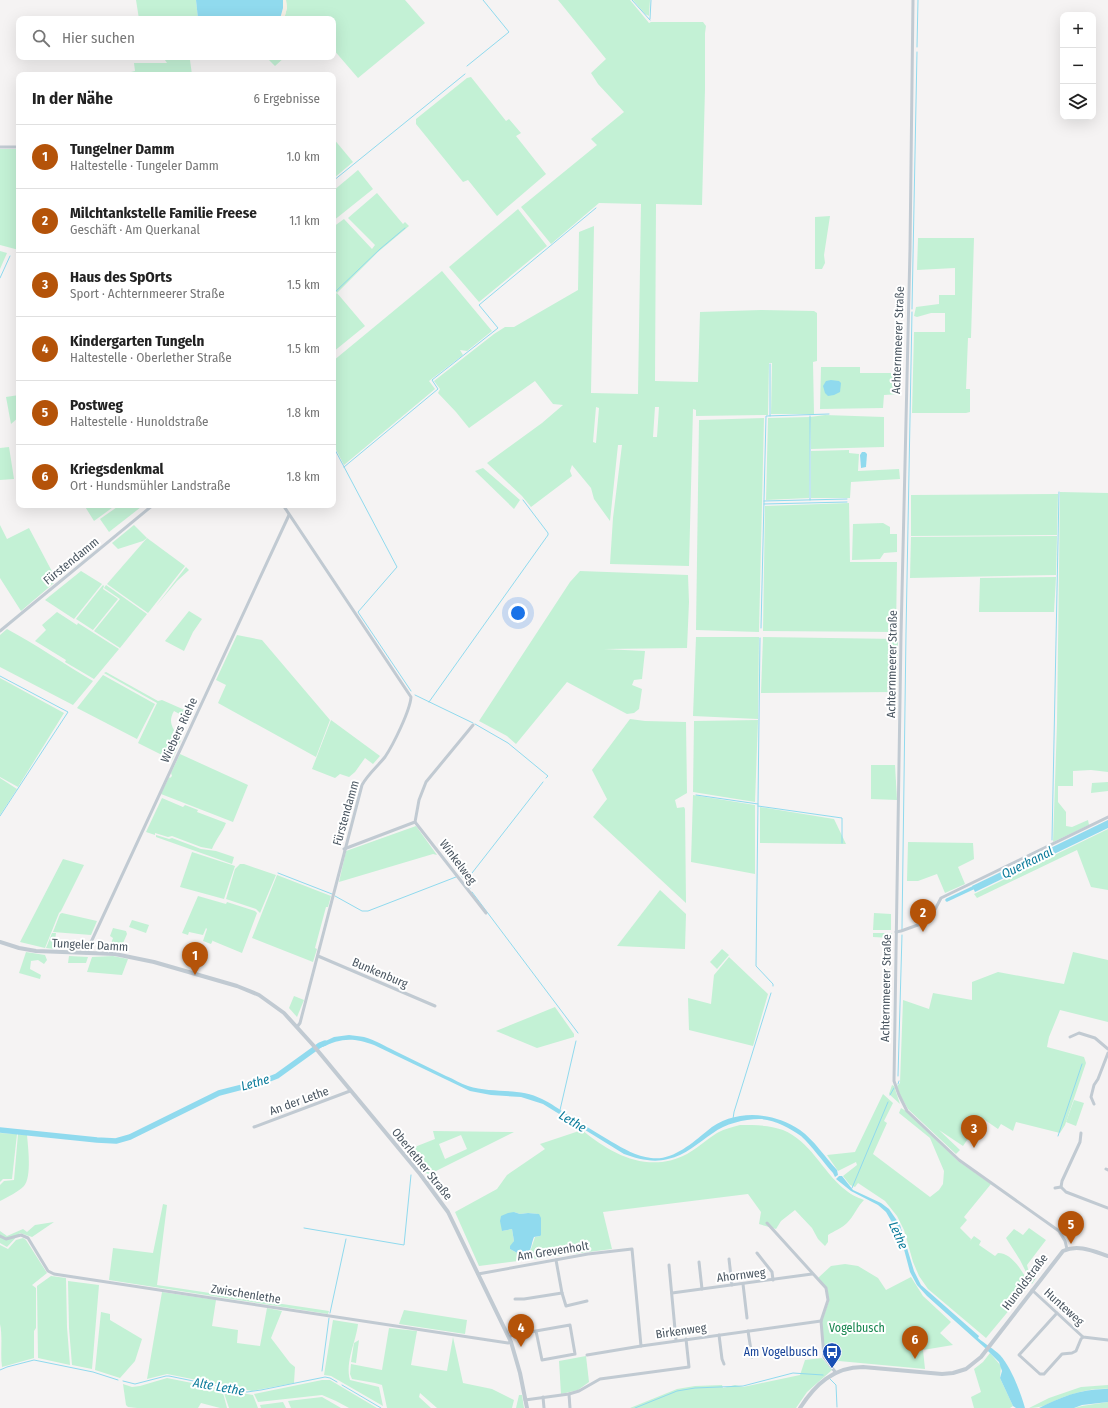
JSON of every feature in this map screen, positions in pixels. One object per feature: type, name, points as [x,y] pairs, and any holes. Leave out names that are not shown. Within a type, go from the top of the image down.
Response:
[{"type":"street","name":"Achternmeerer Straße","points":[[913,0],[910,241],[905,413],[894,1081],[905,1108],[959,1160],[1059,1231],[1068,1249]]},
{"type":"street","points":[[0,147],[16,147]]},
{"type":"street","name":"Fürstendamm","points":[[0,631],[149,508]]},
{"type":"street","name":"Fürstendamm","points":[[285,508],[410,697],[408,708],[385,757],[366,776],[362,785],[344,849],[318,956],[300,1023],[297,1027]]},
{"type":"street","name":"Wiebers Riehe","points":[[86,953],[289,515]]},
{"type":"street","points":[[344,849],[416,822],[419,800],[426,782],[473,725]]},
{"type":"street","points":[[896,932],[929,921],[941,898],[1108,818]]},
{"type":"street","name":"Winkelweg","points":[[416,822],[486,913]]},
{"type":"street","name":"Tungeler Damm","points":[[0,942],[19,948],[36,951],[114,954],[136,957],[237,986],[259,996],[284,1013],[318,1052]]},
{"type":"street","name":"Bunkenburg","points":[[318,956],[435,1006]]},
{"type":"street","points":[[1070,1037],[1079,1033],[1095,1038],[1108,1049]]},
{"type":"street","name":"Oberlether Straße","points":[[318,1052],[437,1196],[448,1212],[511,1342],[518,1367],[519,1381],[524,1394],[526,1408]]},
{"type":"street","points":[[1094,1104],[1091,1096],[1094,1085],[1098,1079],[1108,1053]]},
{"type":"street","name":"An der Lethe","points":[[254,1127],[350,1091]]},
{"type":"street","points":[[1061,1187],[1062,1180],[1080,1142],[1081,1133]]},
{"type":"street","points":[[1055,1188],[1061,1187]]},
{"type":"street","points":[[1061,1187],[1066,1192],[1108,1208]]},
{"type":"street","points":[[767,1223],[826,1288],[828,1300],[821,1321],[824,1357],[836,1374]]},
{"type":"street","name":"Zwischenlethe","points":[[0,1236],[6,1240],[21,1235],[28,1238],[48,1271],[54,1274],[508,1343],[511,1342]]},
{"type":"street","points":[[1068,1249],[1077,1247],[1108,1256]]},
{"type":"street","name":"Am Grevenholt","points":[[478,1274],[588,1254],[632,1249]]},
{"type":"street","name":"Birkenweg","points":[[632,1249],[641,1346],[821,1321]]},
{"type":"street","name":"Hunoldstraße","points":[[800,1408],[821,1382],[850,1369],[862,1367],[932,1374],[953,1373],[966,1369],[986,1351],[1059,1255],[1068,1249]]},
{"type":"street","points":[[757,1253],[772,1272],[773,1280]]},
{"type":"street","points":[[729,1259],[732,1285]]},
{"type":"street","points":[[556,1260],[566,1306],[587,1301]]},
{"type":"street","points":[[699,1262],[702,1289]]},
{"type":"street","points":[[669,1265],[676,1340]]},
{"type":"street","name":"Ahornweg","points":[[672,1294],[812,1274]]},
{"type":"street","points":[[743,1284],[747,1318]]},
{"type":"street","name":"Hunteweg","points":[[1032,1290],[1083,1337],[1108,1340]]},
{"type":"street","points":[[515,1299],[524,1299],[562,1292]]},
{"type":"street","points":[[1057,1313],[1019,1355],[1040,1374],[1044,1374],[1062,1354],[1076,1351],[1083,1337]]},
{"type":"street","points":[[509,1337],[536,1331],[570,1325],[575,1354],[542,1360],[536,1331]]},
{"type":"street","points":[[748,1331],[752,1357]]},
{"type":"street","points":[[719,1335],[724,1364]]},
{"type":"street","points":[[525,1400],[569,1394],[579,1391],[600,1379],[689,1367],[686,1339]]},
{"type":"street","points":[[587,1355],[641,1346]]},
{"type":"street","points":[[569,1394],[570,1408]]},
{"type":"street","points":[[543,1397],[544,1408]]},
{"type":"green space","points":[[136,0],[196,0],[198,16],[139,16]]},
{"type":"green space","points":[[286,0],[405,0],[425,23],[358,78],[336,52],[336,16],[285,16],[287,8]]},
{"type":"green space","points":[[558,0],[630,0],[649,23],[703,22],[706,26],[702,205],[656,204],[655,381],[698,382],[700,312],[761,310],[814,311],[817,313],[817,361],[813,362],[814,414],[771,414],[772,363],[769,363],[768,415],[696,416],[696,410],[693,409],[689,566],[610,564],[613,518],[622,445],[618,445],[610,521],[594,499],[591,488],[572,465],[570,471],[572,476],[531,507],[522,496],[487,463],[542,423],[563,405],[553,404],[535,381],[469,428],[438,393],[440,389],[434,381],[505,327],[514,327],[578,290],[579,232],[594,226],[591,393],[638,394],[641,204],[599,203],[551,244],[521,207],[597,145],[591,139],[624,112],[598,84],[591,73],[606,59]],"holes":[[[596,407],[599,408],[596,443],[593,442]],[[655,407],[659,407],[657,437],[653,437]]]},
{"type":"green space","points":[[633,0],[650,0],[649,16],[645,14]]},
{"type":"green space","points":[[165,60],[190,60],[192,72],[131,72],[135,71],[134,63],[167,63]]},
{"type":"green space","points":[[269,60],[282,60],[275,66]]},
{"type":"green space","points":[[471,77],[506,121],[509,119],[521,133],[516,136],[546,174],[497,216],[468,180],[463,182],[416,124],[416,119],[467,78]]},
{"type":"green space","points":[[336,142],[353,162],[336,176]]},
{"type":"green space","points":[[0,149],[16,149],[16,249],[0,245]]},
{"type":"green space","points":[[358,170],[373,189],[336,219],[336,188]]},
{"type":"green space","points":[[377,193],[403,224],[405,222],[409,226],[378,252],[337,293],[336,225],[344,219],[372,249],[375,245],[348,218]]},
{"type":"green space","points":[[518,209],[547,246],[479,302],[449,267]]},
{"type":"green space","points":[[830,216],[824,255],[825,263],[822,269],[815,269],[815,217]]},
{"type":"green space","points":[[918,238],[974,238],[971,338],[968,338],[966,389],[970,389],[970,412],[912,413],[914,332],[945,332],[945,313],[931,313],[917,317],[914,316],[916,307],[939,304],[939,295],[955,295],[955,268],[917,270]]},
{"type":"green space","points":[[0,251],[7,253],[0,269]]},
{"type":"green space","points":[[442,271],[492,331],[467,351],[460,350],[463,355],[429,381],[435,389],[344,465],[336,450],[336,359]]},
{"type":"green space","points":[[337,293],[365,326],[336,350]]},
{"type":"green space","points":[[821,367],[860,367],[860,373],[900,373],[900,394],[884,395],[883,408],[820,409]]},
{"type":"green space","points":[[16,395],[16,420],[11,424],[6,397]]},
{"type":"green space","points":[[825,415],[884,417],[884,447],[811,449],[810,417]]},
{"type":"green space","points":[[810,417],[809,498],[766,500],[768,418]]},
{"type":"green space","points":[[764,418],[759,632],[696,630],[699,420]]},
{"type":"green space","points":[[9,447],[14,479],[0,480],[0,448]]},
{"type":"green space","points":[[849,450],[849,453],[859,454],[858,471],[899,469],[900,479],[851,482],[850,498],[811,498],[811,451]]},
{"type":"green space","points":[[483,468],[520,500],[514,509],[475,471]]},
{"type":"green space","points":[[1060,492],[1108,493],[1108,772],[1091,770],[1073,771],[1073,786],[1058,786],[1058,802],[1066,812],[1066,826],[1072,827],[1088,820],[1089,825],[1053,842],[1057,723]]},
{"type":"green space","points":[[1058,494],[1057,535],[911,536],[911,495]]},
{"type":"green space","points":[[849,503],[850,562],[897,562],[896,632],[763,631],[765,506]]},
{"type":"green space","points":[[86,508],[112,508],[94,521]]},
{"type":"green space","points":[[116,508],[140,508],[109,532],[100,519]]},
{"type":"green space","points":[[883,523],[890,527],[890,534],[897,534],[897,552],[884,553],[880,559],[852,560],[853,524]]},
{"type":"green space","points":[[0,525],[7,539],[29,528],[56,579],[52,582],[54,583],[21,611],[0,578]]},
{"type":"green space","points":[[134,525],[147,538],[143,541],[118,549],[112,543]]},
{"type":"green space","points":[[1057,536],[1056,575],[910,578],[911,537]]},
{"type":"green space","points":[[147,538],[185,566],[148,613],[107,584]]},
{"type":"green space","points":[[186,567],[189,570],[177,581],[156,606]]},
{"type":"green space","points":[[81,571],[102,584],[74,619],[45,600]]},
{"type":"green space","points":[[580,571],[688,575],[689,602],[687,648],[604,649],[645,651],[642,679],[634,680],[632,685],[642,689],[639,709],[634,713],[627,714],[567,682],[516,744],[507,736],[479,721],[570,582]]},
{"type":"green space","points":[[1056,577],[1054,612],[979,612],[980,578]]},
{"type":"green space","points":[[103,585],[103,589],[118,599],[93,630],[76,619]]},
{"type":"green space","points":[[106,585],[147,614],[120,648],[94,631],[120,599],[104,588]]},
{"type":"green space","points":[[189,611],[202,619],[193,632],[184,651],[165,641]]},
{"type":"green space","points":[[57,612],[77,625],[78,623],[119,649],[94,679],[65,662],[66,660],[35,641],[46,630],[42,625]]},
{"type":"green space","points":[[7,629],[93,681],[73,705],[0,667],[0,635]]},
{"type":"green space","points":[[237,635],[262,640],[330,720],[316,757],[218,703],[226,685],[216,680]]},
{"type":"green space","points":[[696,637],[759,637],[758,719],[693,716]]},
{"type":"green space","points":[[763,637],[898,639],[897,692],[761,693]]},
{"type":"green space","points":[[106,672],[158,701],[162,700],[187,711],[183,716],[174,711],[172,716],[171,723],[174,730],[172,735],[181,740],[172,760],[138,743],[157,703],[104,673]]},
{"type":"green space","points":[[103,675],[155,704],[137,739],[77,708]]},
{"type":"green space","points":[[0,678],[64,713],[18,787],[0,777]]},
{"type":"green space","points":[[630,719],[686,722],[687,793],[675,800],[677,808],[684,807],[685,809],[686,903],[593,817],[607,799],[592,770]]},
{"type":"green space","points":[[331,720],[380,756],[373,764],[365,758],[355,772],[349,777],[340,774],[335,778],[312,769]]},
{"type":"green space","points":[[758,720],[755,802],[693,792],[694,721]]},
{"type":"green space","points":[[180,754],[248,785],[233,822],[161,794],[169,777],[170,778],[172,776],[171,773]]},
{"type":"green space","points":[[871,765],[895,765],[897,800],[871,799]]},
{"type":"green space","points":[[0,778],[17,789],[0,815]]},
{"type":"green space","points":[[1108,782],[1108,791],[1091,793],[1092,783]]},
{"type":"green space","points":[[693,795],[755,805],[755,874],[691,862]]},
{"type":"green space","points":[[162,798],[183,807],[185,805],[198,810],[197,812],[226,823],[212,849],[201,847],[172,836],[168,837],[155,833],[155,835],[146,832]]},
{"type":"green space","points":[[760,807],[834,819],[846,844],[760,843]]},
{"type":"green space","points":[[416,826],[437,855],[433,854],[339,882],[346,851]]},
{"type":"green space","points":[[1108,829],[1108,890],[1091,887],[1077,850],[977,898],[974,894]]},
{"type":"green space","points":[[156,835],[169,839],[172,838],[201,849],[216,851],[234,857],[232,864],[156,837]]},
{"type":"green space","points":[[908,842],[973,843],[974,859],[958,867],[965,884],[945,893],[937,874],[918,881],[907,881]]},
{"type":"green space","points":[[192,852],[235,866],[224,899],[180,887]]},
{"type":"green space","points":[[63,859],[84,865],[59,913],[45,948],[20,942]]},
{"type":"green space","points":[[240,864],[276,875],[260,913],[256,909],[226,899],[235,869]]},
{"type":"green space","points":[[277,875],[331,896],[328,907],[326,907],[315,948],[317,949],[313,962],[252,938]]},
{"type":"green space","points":[[660,890],[686,914],[685,949],[617,946]]},
{"type":"green space","points":[[198,896],[226,904],[227,902],[257,913],[242,953],[213,940],[211,944],[203,941],[206,928],[203,935],[189,932],[188,935],[182,933]]},
{"type":"green space","points":[[62,913],[97,921],[91,935],[53,932],[60,914]]},
{"type":"green space","points":[[874,913],[891,914],[891,930],[873,930]]},
{"type":"green space","points":[[132,920],[149,925],[146,933],[129,927]]},
{"type":"green space","points":[[113,928],[126,931],[127,934],[120,950],[109,949],[113,938],[110,936]]},
{"type":"green space","points":[[52,933],[56,933],[54,949],[46,948]]},
{"type":"green space","points":[[873,933],[892,933],[891,938],[873,937]]},
{"type":"green space","points":[[722,949],[729,955],[717,969],[710,962]]},
{"type":"green space","points":[[26,952],[45,955],[47,960],[44,964],[38,960],[31,961],[30,969],[41,975],[40,979],[19,973]]},
{"type":"green space","points":[[1073,952],[1108,960],[1108,1022],[1060,1010],[1049,1037],[1047,1047],[1084,1057],[1086,1063],[1065,1125],[1060,1133],[1016,1122],[1013,1131],[1001,1124],[998,1129],[982,1118],[963,1146],[939,1130],[960,1150],[956,1154],[908,1109],[900,1095],[897,1086],[900,1083],[903,1000],[929,1009],[933,993],[972,1000],[972,982],[998,972],[1064,984]]},
{"type":"green space","points":[[69,956],[88,957],[86,963],[68,963]]},
{"type":"green space","points":[[113,956],[128,959],[122,975],[87,972],[92,957]]},
{"type":"green space","points":[[729,957],[768,994],[753,1046],[689,1030],[688,998],[711,1004],[714,975]]},
{"type":"green space","points":[[294,996],[304,1000],[297,1017],[289,1008]]},
{"type":"green space","points":[[555,1007],[574,1034],[574,1037],[537,1048],[496,1031]]},
{"type":"green space","points":[[892,1085],[894,1086],[900,1104],[889,1094]]},
{"type":"green space","points":[[883,1094],[893,1103],[884,1121],[887,1123],[873,1154],[930,1197],[939,1190],[943,1184],[944,1171],[930,1138],[899,1113],[901,1108],[906,1111],[958,1161],[991,1184],[964,1217],[967,1220],[960,1228],[971,1239],[970,1241],[974,1236],[981,1241],[979,1245],[995,1256],[998,1253],[1011,1258],[1026,1278],[1024,1282],[1025,1291],[986,1338],[928,1289],[919,1276],[913,1262],[904,1230],[897,1216],[885,1201],[858,1183],[855,1187],[850,1185],[843,1176],[857,1165],[856,1162],[838,1171],[827,1155],[855,1152]]},
{"type":"green space","points":[[1074,1100],[1084,1103],[1076,1126],[1066,1122]]},
{"type":"green space","points":[[740,1125],[778,1128],[792,1135],[808,1148],[843,1188],[864,1200],[847,1223],[828,1235],[828,1242],[825,1246],[818,1239],[812,1228],[795,1210],[781,1221],[776,1229],[759,1224],[761,1212],[748,1194],[603,1212],[612,1249],[479,1266],[455,1212],[497,1189],[507,1175],[545,1149],[540,1144],[582,1130],[618,1154],[645,1162],[659,1162],[673,1160],[687,1154],[717,1133]],"holes":[[[514,1212],[520,1214],[538,1214],[540,1236],[535,1237],[531,1249],[521,1255],[510,1249],[514,1241],[512,1229],[502,1231]]]},
{"type":"green space","points":[[433,1131],[514,1132],[428,1175],[407,1150],[435,1139]],"holes":[[[461,1135],[467,1149],[445,1159],[439,1144]]]},
{"type":"green space","points":[[0,1133],[17,1134],[12,1179],[3,1179],[0,1182]]},
{"type":"green space","points":[[18,1134],[27,1135],[29,1162],[28,1176],[24,1186],[0,1201],[0,1185],[4,1181],[14,1180]]},
{"type":"green space","points":[[163,1204],[167,1205],[157,1285],[329,1311],[328,1314],[109,1280],[113,1248],[153,1253]]},
{"type":"green space","points":[[54,1222],[32,1237],[20,1233],[7,1247],[0,1243],[0,1231],[7,1236],[23,1229],[27,1232],[35,1225]]},
{"type":"green space","points":[[1029,1228],[1046,1240],[1027,1265],[1029,1273],[1036,1278],[1032,1284],[1020,1260],[1006,1238],[1014,1229],[1023,1235]]},
{"type":"green space","points":[[23,1238],[26,1240],[47,1273],[32,1285],[36,1288],[34,1358],[2,1367],[0,1324],[0,1245],[8,1249],[16,1240]]},
{"type":"green space","name":"Vogelbusch","points":[[845,1264],[858,1266],[878,1278],[886,1290],[911,1277],[923,1296],[951,1322],[940,1333],[953,1345],[923,1350],[925,1369],[828,1360],[825,1356],[821,1323],[829,1301],[827,1288],[818,1278],[831,1266]]},
{"type":"green space","points":[[51,1276],[66,1278],[67,1327],[70,1365],[38,1358],[37,1286]]},
{"type":"green space","points":[[68,1281],[99,1285],[92,1369],[72,1365],[69,1328]]},
{"type":"green space","points":[[162,1292],[216,1300],[212,1326],[238,1330],[237,1343],[260,1346],[267,1308],[282,1311],[271,1338],[290,1363],[295,1367],[294,1383],[252,1391],[167,1374],[147,1379]]},
{"type":"green space","points":[[404,1310],[467,1320],[465,1334],[399,1324]]},
{"type":"green space","points":[[101,1312],[110,1314],[110,1320],[142,1339],[135,1361],[120,1378],[95,1370]]},
{"type":"green space","points":[[333,1320],[358,1324],[349,1366],[350,1380],[379,1387],[383,1406],[331,1376],[324,1375]]},
{"type":"green space","points":[[389,1328],[417,1331],[411,1365],[447,1371],[453,1337],[463,1383],[492,1389],[514,1400],[512,1408],[437,1408],[420,1393],[419,1397],[431,1408],[387,1408],[382,1385],[352,1379],[350,1374],[351,1364],[382,1370]]},
{"type":"green space","points":[[359,1340],[356,1363],[351,1362],[354,1343]]},
{"type":"green space","points":[[990,1353],[1001,1366],[1000,1378],[1013,1406],[1010,1408],[974,1408],[971,1397],[981,1392],[974,1369],[983,1362]]},
{"type":"green space","points":[[586,1356],[589,1382],[578,1390],[561,1394],[559,1361]]},
{"type":"green space","points":[[822,1358],[832,1370],[807,1392],[796,1408],[630,1408],[677,1389],[695,1386],[722,1385],[723,1388],[735,1385],[743,1387],[800,1375],[805,1360]]},
{"type":"green space","points":[[167,1378],[222,1389],[227,1408],[220,1408],[201,1403],[198,1408],[137,1408],[128,1407],[126,1405],[123,1384],[132,1387],[140,1386]]},
{"type":"green space","points":[[322,1380],[330,1380],[377,1408],[349,1408],[322,1395],[258,1402],[254,1394]]},
{"type":"green space","points":[[1108,1385],[1108,1389],[1083,1391],[1041,1406],[1029,1408],[1049,1398],[1081,1387]]},
{"type":"green space","points":[[223,1390],[253,1395],[258,1408],[229,1408]]},
{"type":"green space","points":[[519,1395],[522,1395],[524,1408],[516,1408]]},
{"type":"green space","points":[[322,1397],[341,1408],[291,1408],[288,1401]]},
{"type":"green space","points":[[283,1402],[286,1408],[261,1408],[260,1405]]},
{"type":"green space","points":[[1108,1402],[1108,1408],[1074,1408],[1082,1406]]},
{"type":"sand","points":[[283,0],[286,0],[287,8],[285,16],[281,16]]},
{"type":"water","points":[[196,0],[283,0],[281,16],[198,16]]},
{"type":"water","points":[[826,381],[839,381],[841,383],[840,392],[828,396],[825,393],[823,386]]},
{"type":"water","points":[[862,452],[867,454],[866,467],[861,468],[860,455]]},
{"type":"water","points":[[1108,820],[1108,828],[975,892],[972,886]]},
{"type":"water","points":[[349,1035],[364,1037],[376,1041],[468,1086],[486,1090],[533,1095],[549,1102],[621,1147],[635,1154],[651,1158],[666,1157],[674,1154],[688,1146],[717,1124],[729,1119],[753,1115],[777,1119],[789,1124],[805,1134],[837,1170],[838,1175],[835,1177],[801,1136],[781,1124],[764,1119],[741,1121],[723,1127],[681,1155],[662,1160],[646,1160],[624,1154],[543,1104],[521,1097],[491,1095],[470,1091],[366,1042],[347,1040],[334,1042],[320,1048],[317,1045],[334,1037]]},
{"type":"water","points":[[839,1176],[842,1176],[853,1190],[881,1203],[889,1209],[900,1225],[914,1271],[921,1285],[979,1336],[978,1338],[1000,1355],[1012,1373],[1025,1408],[1016,1408],[1013,1406],[1000,1378],[1002,1371],[999,1362],[917,1285],[910,1272],[901,1238],[886,1212],[878,1205],[851,1191],[836,1179]]},
{"type":"water","points":[[514,1212],[520,1214],[539,1214],[541,1218],[541,1235],[534,1237],[529,1251],[521,1255],[510,1249],[510,1246],[514,1241],[512,1229],[502,1231],[500,1221],[501,1216]]},
{"type":"water","points":[[1108,1389],[1108,1402],[1082,1405],[1074,1408],[1039,1408],[1072,1394],[1090,1390]]},
{"type":"waterway","points":[[467,66],[509,32],[483,0]]},
{"type":"waterway","points":[[632,0],[650,20]]},
{"type":"waterway","points":[[650,19],[651,0]]},
{"type":"waterway","points":[[917,47],[918,0]]},
{"type":"waterway","points":[[912,309],[917,52]]},
{"type":"waterway","points":[[336,179],[465,74]]},
{"type":"waterway","points":[[344,467],[438,389],[432,380],[498,328],[479,305],[596,208]]},
{"type":"waterway","points":[[336,291],[380,249],[405,228]]},
{"type":"waterway","points":[[0,278],[10,256]]},
{"type":"waterway","points":[[902,929],[912,312]]},
{"type":"waterway","points":[[770,364],[770,416]]},
{"type":"waterway","points":[[761,628],[766,416],[829,414]]},
{"type":"waterway","points":[[810,416],[810,500]]},
{"type":"waterway","points":[[336,452],[397,567],[358,612],[411,691]]},
{"type":"waterway","points":[[1052,840],[1059,492]]},
{"type":"waterway","points":[[764,501],[847,499]]},
{"type":"waterway","points":[[429,702],[548,535],[523,500]]},
{"type":"waterway","points":[[764,504],[847,502]]},
{"type":"waterway","points":[[760,638],[756,966],[773,984],[773,986]]},
{"type":"waterway","points":[[0,676],[68,712],[0,816]]},
{"type":"waterway","points":[[415,695],[473,723]]},
{"type":"waterway","points":[[475,724],[508,743],[548,776],[546,778]]},
{"type":"waterway","points":[[470,888],[465,882],[543,782]]},
{"type":"waterway","points":[[696,795],[758,804]]},
{"type":"waterway","points":[[758,806],[842,818],[842,843]]},
{"type":"waterway","points":[[278,873],[332,894]]},
{"type":"waterway","points":[[335,896],[362,911],[368,911],[456,877]]},
{"type":"waterway","name":"Querkanal","points":[[947,900],[977,886]]},
{"type":"waterway","points":[[472,892],[578,1033]]},
{"type":"waterway","points":[[898,1076],[902,935]]},
{"type":"waterway","points":[[733,1119],[771,993]]},
{"type":"waterway","points":[[560,1110],[576,1041]]},
{"type":"waterway","name":"Lethe","points":[[0,1130],[116,1141],[130,1137],[219,1093],[262,1082],[277,1076],[325,1043]]},
{"type":"waterway","points":[[1058,1136],[1082,1064]]},
{"type":"waterway","points":[[890,1095],[894,1088]]},
{"type":"waterway","points":[[852,1188],[888,1102]]},
{"type":"waterway","points":[[304,1228],[404,1245],[411,1175]]},
{"type":"waterway","points":[[330,1313],[346,1239]]},
{"type":"waterway","points":[[322,1371],[329,1318]]},
{"type":"waterway","name":"Alte Lethe","points":[[0,1370],[34,1360],[93,1372],[118,1380]]},
{"type":"waterway","points":[[635,1408],[677,1391],[695,1388],[743,1386],[793,1373],[823,1375]]},
{"type":"waterway","name":"Alte Lethe","points":[[123,1381],[135,1384],[169,1376],[247,1392],[325,1377],[337,1382]]},
{"type":"waterway","points":[[830,1379],[836,1385],[837,1407]]},
{"type":"waterway","name":"Alte Lethe","points":[[342,1385],[381,1408]]},
{"type":"place","name":"Milchtankstelle Familie Freese","points":[[923,932]]},
{"type":"place","name":"Tungelner Damm","points":[[195,975]]},
{"type":"place","name":"Haus des SpOrts","points":[[974,1148]]},
{"type":"place","name":"Postweg","points":[[1071,1244]]},
{"type":"place","name":"Kindergarten Tungeln","points":[[521,1347]]},
{"type":"place","name":"Kriegsdenkmal","points":[[915,1359]]},
{"type":"place","name":"Am Vogelbusch","points":[[832,1369]]}]
